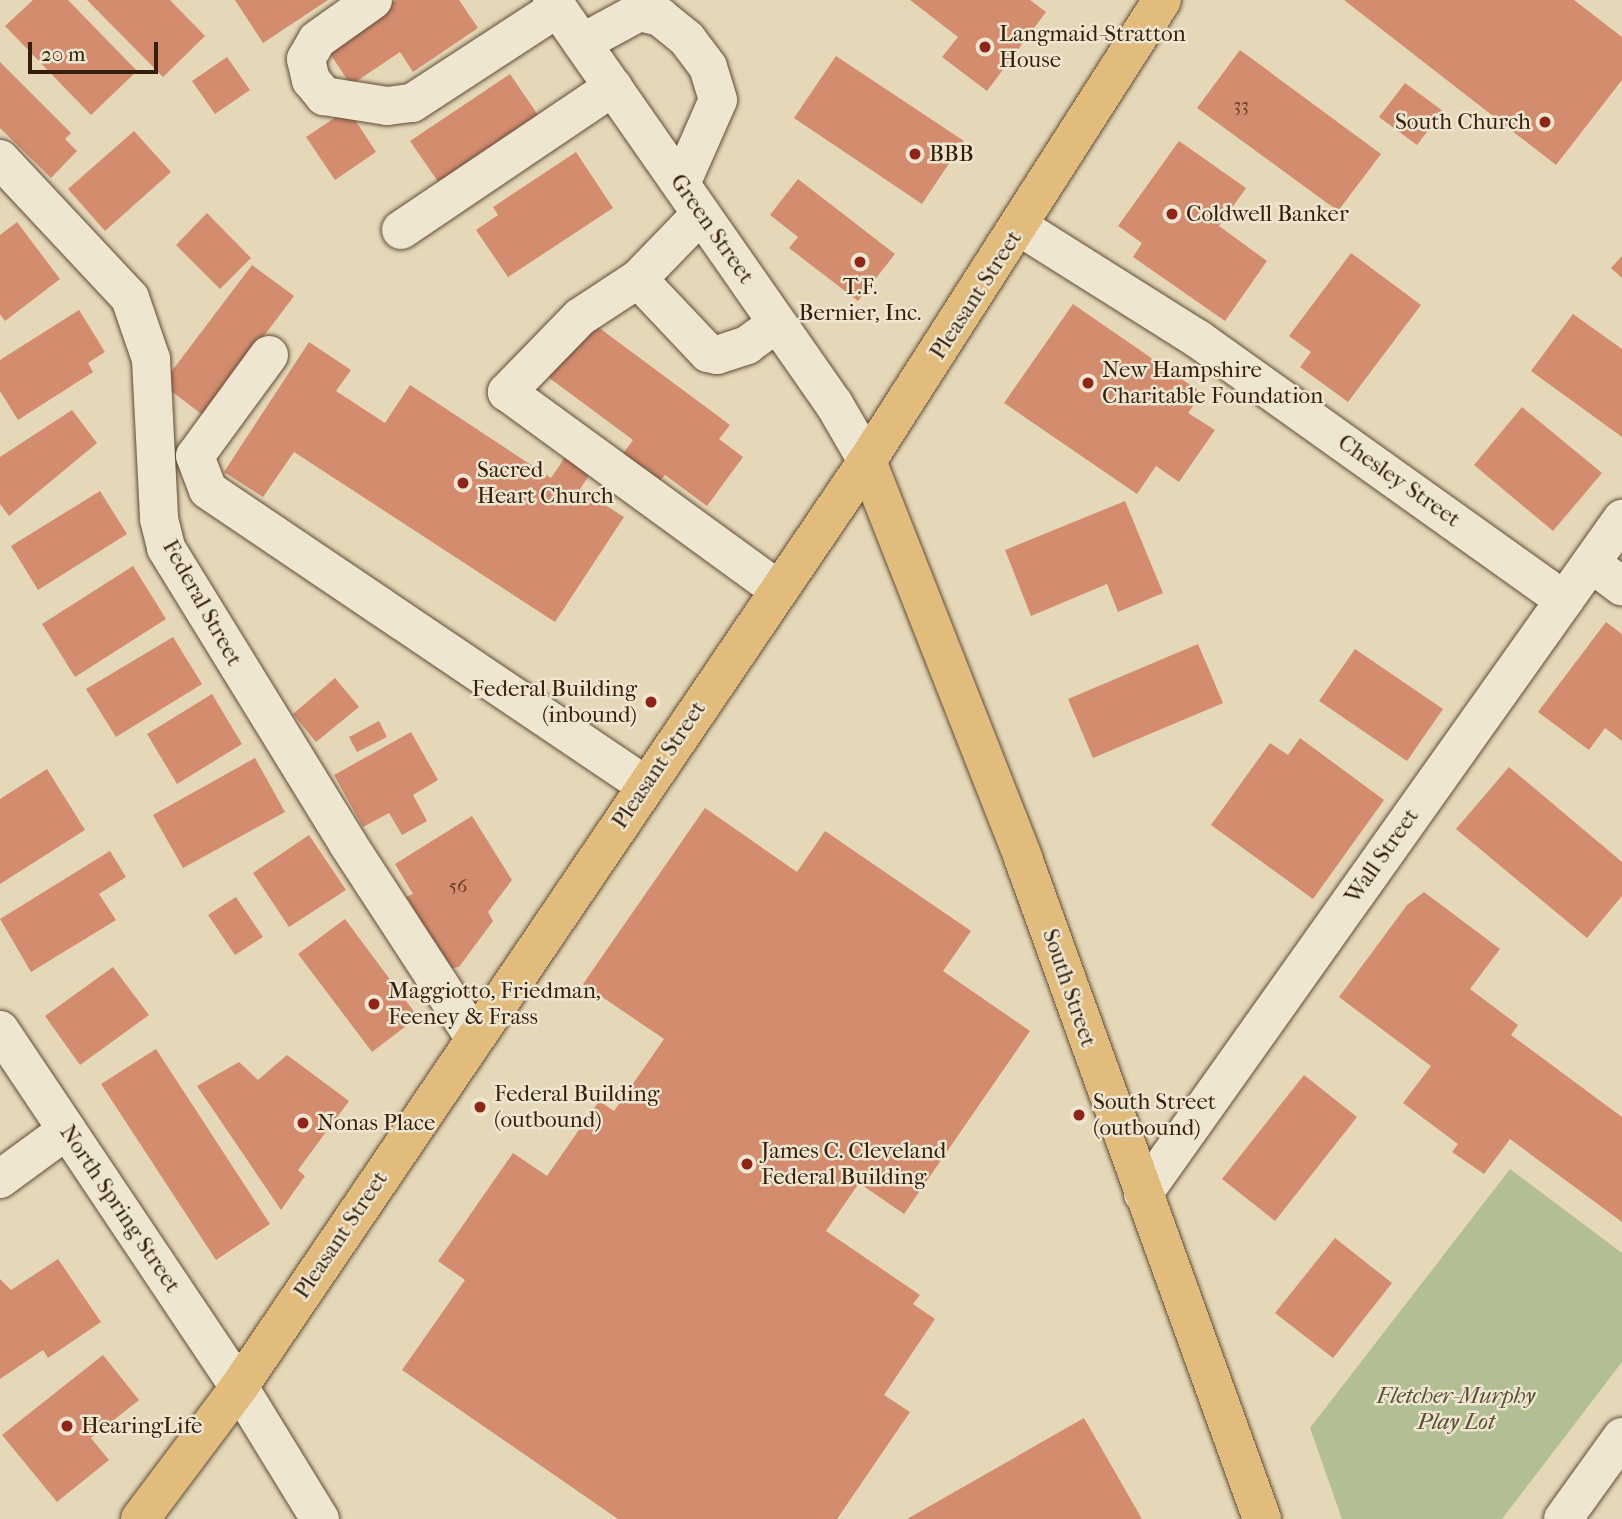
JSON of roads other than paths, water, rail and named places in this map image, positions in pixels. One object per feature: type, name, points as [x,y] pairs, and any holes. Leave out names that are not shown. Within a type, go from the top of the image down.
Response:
[{"type":"main road","name":"Pleasant Street","points":[[140,1519],[239,1387],[473,1036],[867,461],[1020,227],[1162,0]]},
{"type":"main road","name":"South Street","points":[[867,461],[1023,858],[1262,1519]]},
{"type":"street","points":[[373,0],[317,40],[306,59],[311,80],[324,96],[387,106],[412,103],[555,4]]},
{"type":"street","name":"Green Street","points":[[555,4],[834,404],[867,461]]},
{"type":"street","points":[[582,43],[639,12],[660,17],[688,39],[708,66],[718,100],[691,199],[638,279],[580,317],[507,391],[779,590]]},
{"type":"street","points":[[401,230],[613,87]]},
{"type":"street","name":"Federal Street","points":[[0,159],[130,298],[151,359],[159,519],[166,548],[348,844],[473,1036]]},
{"type":"street","name":"Chesley Street","points":[[1020,227],[1198,339],[1564,600]]},
{"type":"street","points":[[638,279],[708,353],[730,352],[777,323]]},
{"type":"street","points":[[269,355],[194,456],[208,491],[645,785]]},
{"type":"street","name":"Wall Street","points":[[1143,1194],[1622,519]]},
{"type":"street","points":[[1591,563],[1622,586]]},
{"type":"street","name":"North Spring Street","points":[[0,1030],[239,1387],[320,1519]]},
{"type":"street","points":[[0,1179],[66,1129]]},
{"type":"street","points":[[1563,1519],[1622,1437]]},
{"type":"place","name":"Langmaid-Stratton House","points":[[985,47]]},
{"type":"place","name":"South Church","points":[[1545,122]]},
{"type":"place","name":"BBB","points":[[915,154]]},
{"type":"place","name":"Coldwell Banker","points":[[1172,214]]},
{"type":"place","name":"T.F. Bernier, Inc.","points":[[860,262]]},
{"type":"place","name":"New Hampshire Charitable Foundation","points":[[1088,383]]},
{"type":"place","name":"Sacred Heart Church","points":[[463,483]]},
{"type":"place","name":"Federal Building (inbound)","points":[[651,702]]},
{"type":"place","name":"Maggiotto, Friedman, Feeney & Frass","points":[[374,1004]]},
{"type":"place","name":"Federal Building (outbound)","points":[[480,1107]]},
{"type":"place","name":"South Street (outbound)","points":[[1079,1115]]},
{"type":"place","name":"Nonas Place","points":[[303,1123]]},
{"type":"place","name":"James C. Cleveland Federal Building","points":[[747,1164]]},
{"type":"place","name":"HearingLife","points":[[67,1426]]},
{"type":"park label","name":"Fletcher-Murphy Play Lot","points":[[1456,1409]]}]
